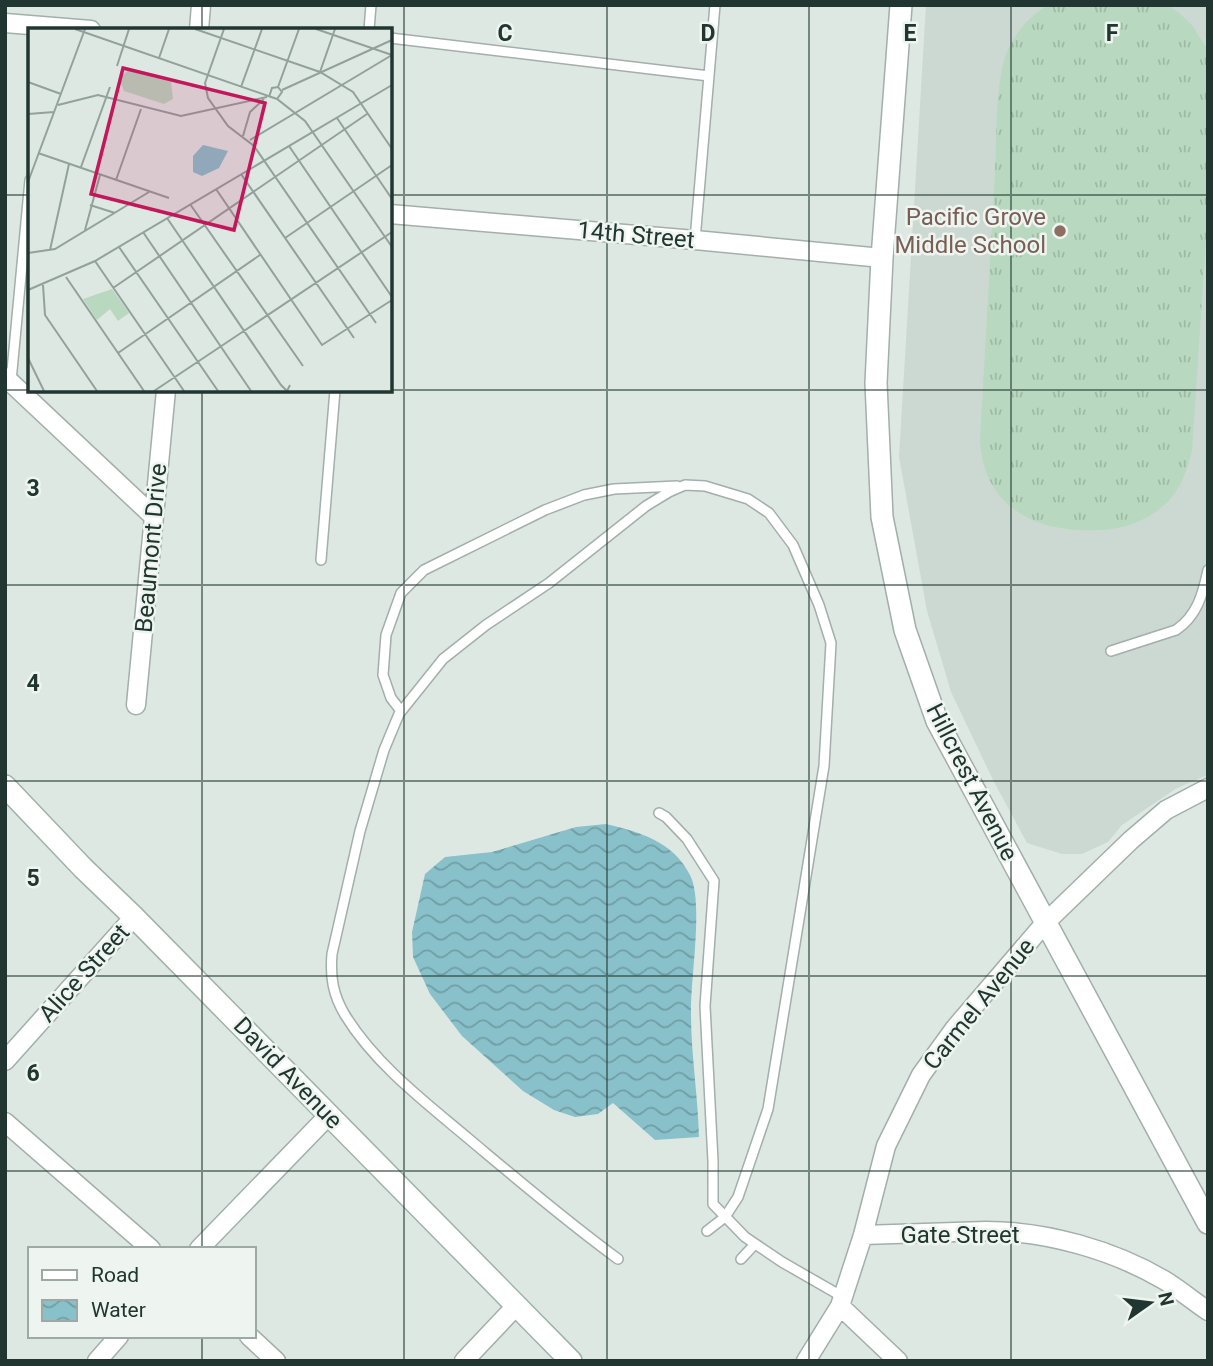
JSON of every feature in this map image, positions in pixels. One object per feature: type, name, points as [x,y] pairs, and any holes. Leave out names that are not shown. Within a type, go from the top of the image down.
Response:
[{"type":"street","points":[[199,28],[201,5]]},
{"type":"street","name":"Hillcrest Avenue","points":[[901,5],[882,258],[876,383],[882,517],[905,630],[937,721],[1208,1223]]},
{"type":"street","points":[[5,23],[44,28]]},
{"type":"street","name":"14th Street","points":[[392,214],[882,258]]},
{"type":"street","points":[[8,380],[154,517]]},
{"type":"street","name":"Beaumont Drive","points":[[136,705],[166,392]]},
{"type":"street","name":"David Avenue","points":[[5,786],[571,1361]]},
{"type":"street","name":"Carmel Avenue","points":[[806,1361],[842,1301],[863,1235],[886,1146],[921,1075],[955,1028],[1045,923],[1157,818],[1182,800],[1208,788]]},
{"type":"street","name":"Alice Street","points":[[5,1061],[134,917]]},
{"type":"street","points":[[201,1247],[329,1115]]},
{"type":"street","points":[[5,1122],[149,1247]]},
{"type":"street","name":"Gate Street","points":[[863,1235],[987,1231],[1057,1240],[1096,1250],[1132,1264],[1165,1281],[1208,1311]]},
{"type":"street","points":[[842,1301],[898,1361]]},
{"type":"street","points":[[464,1361],[516,1306]]},
{"type":"street","points":[[97,1361],[117,1338]]},
{"type":"street","points":[[251,1338],[276,1361]]},
{"type":"lane","points":[[369,28],[371,5]]},
{"type":"lane","points":[[695,240],[715,5]]},
{"type":"lane","points":[[392,38],[709,75]]},
{"type":"lane","points":[[8,380],[28,198]]},
{"type":"lane","points":[[321,560],[335,392]]},
{"type":"lane","points":[[618,1259],[567,1222],[446,1120],[375,1055],[345,1015],[330,974],[332,954],[360,831],[384,750],[401,710],[443,659],[486,625],[549,583],[646,506],[685,485]]},
{"type":"lane","points":[[401,710],[391,698],[383,675],[386,635],[401,593],[424,570],[545,510],[584,495],[614,489],[705,486],[748,499],[769,513],[793,545],[820,605],[831,643],[824,766],[768,1109],[738,1197],[725,1217],[707,1231]]},
{"type":"lane","points":[[1111,651],[1176,630],[1185,624],[1204,592],[1208,570]]},
{"type":"lane","points":[[659,813],[687,839],[714,881],[705,1006],[713,1204],[755,1244],[842,1301]]},
{"type":"lane","points":[[741,1259],[755,1244]]},
{"type":"shaded area","name":"Pacific Grove Middle School","points":[[926,5],[1208,5],[1208,775],[1177,788],[1122,825],[1108,842],[1082,854],[1062,854],[1027,843],[951,692],[927,611],[899,457]]},
{"type":"green space","points":[[1048,5],[1167,5],[1192,25],[1208,51],[1208,208],[1192,450],[1182,481],[1169,500],[1144,519],[1112,529],[1058,528],[1040,523],[1010,506],[989,478],[980,440],[997,115],[1002,71],[1016,35],[1027,21]]},
{"type":"water","points":[[606,824],[643,835],[665,846],[683,863],[694,887],[696,922],[691,1029],[699,1137],[655,1140],[613,1103],[598,1114],[575,1117],[554,1110],[523,1091],[462,1036],[430,994],[413,957],[412,932],[425,874],[445,857],[492,852],[576,827]]},
{"type":"place","name":"Pacific Grove Middle School","points":[[1060,231]]}]
